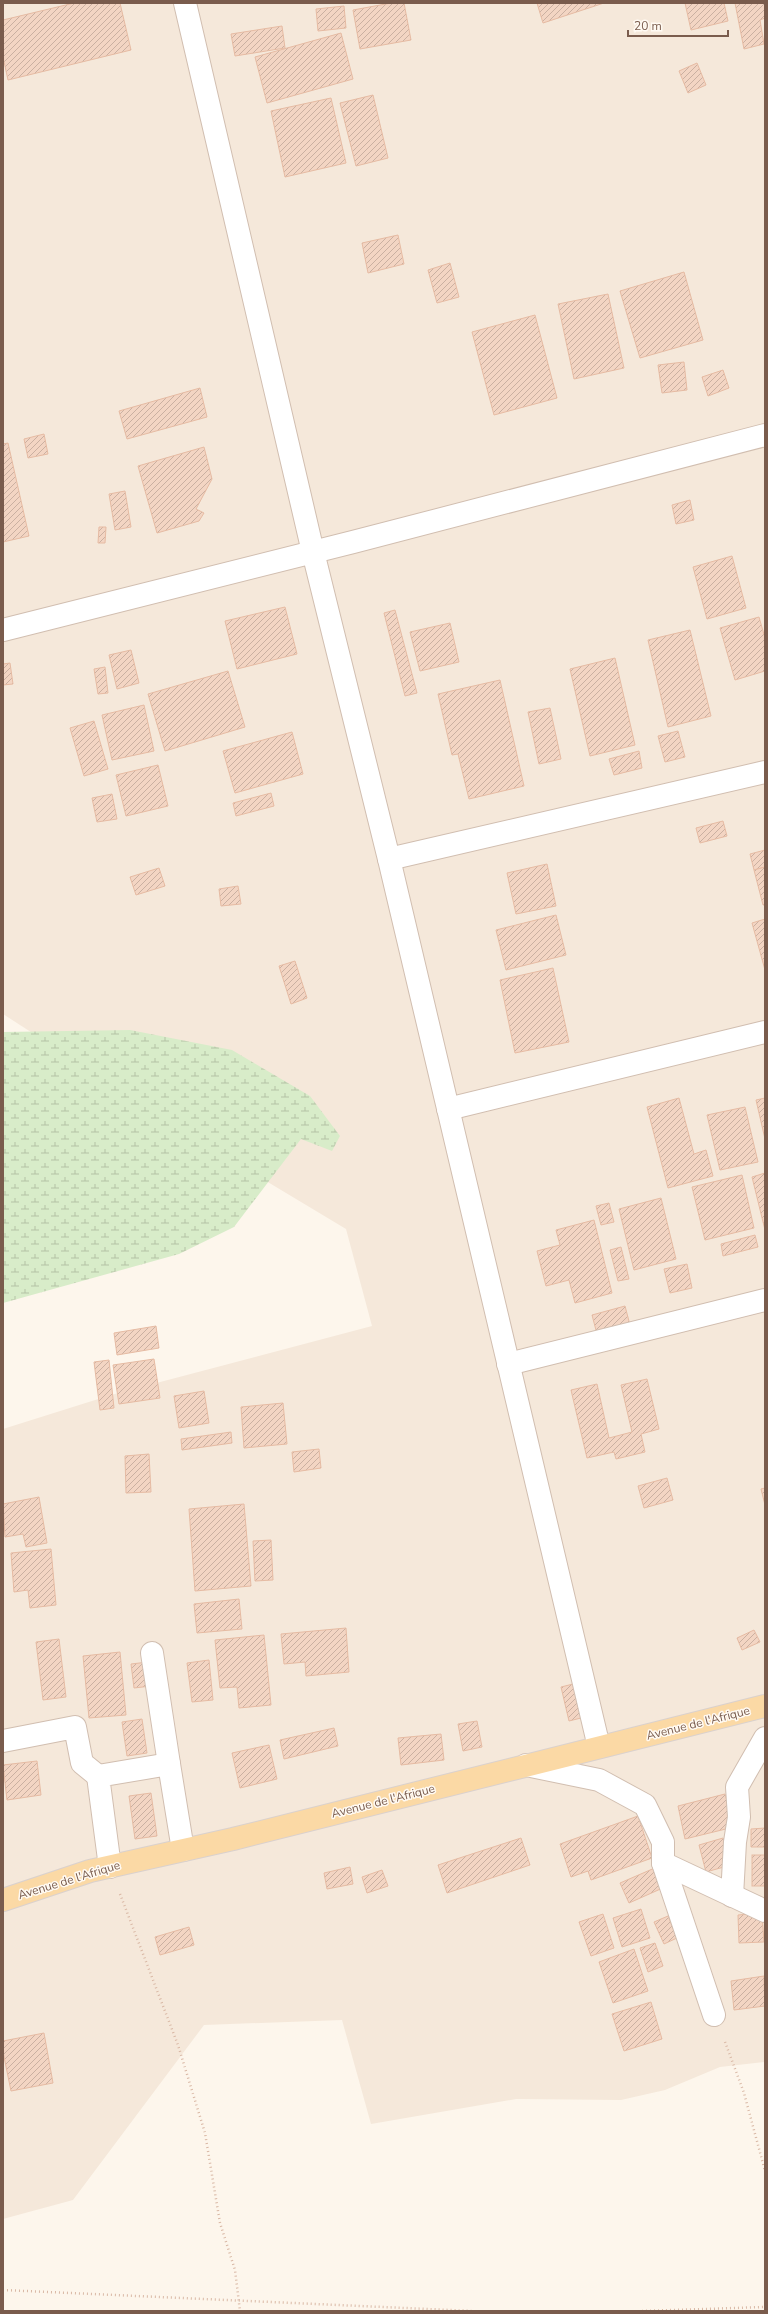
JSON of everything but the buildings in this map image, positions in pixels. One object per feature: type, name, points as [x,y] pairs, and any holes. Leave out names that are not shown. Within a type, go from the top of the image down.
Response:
[{"type":"main road","name":"Avenue de l'Afrique","points":[[3,1899],[90,1871],[183,1850],[765,1706]]},
{"type":"street","points":[[185,3],[313,552],[389,859],[600,1747]]},
{"type":"street","points":[[3,630],[313,552],[765,435]]},
{"type":"street","points":[[389,859],[765,772]]},
{"type":"street","points":[[448,1110],[765,1032]]},
{"type":"street","points":[[508,1364],[765,1300]]},
{"type":"street","points":[[152,1653],[183,1850]]},
{"type":"street","points":[[3,1742],[75,1726],[82,1763],[98,1776],[110,1867]]},
{"type":"street","points":[[732,1896],[735,1842],[739,1817],[737,1787],[765,1738]]},
{"type":"street","points":[[98,1776],[169,1764]]},
{"type":"street","points":[[526,1765],[599,1780],[645,1805],[662,1842],[663,1863],[714,2015]]},
{"type":"street","points":[[663,1863],[765,1911]]},
{"type":"path","points":[[110,1867],[142,1957],[178,2045],[205,2133],[220,2223],[235,2270],[240,2311]]},
{"type":"path","points":[[714,2015],[744,2093],[765,2171]]},
{"type":"path","points":[[3,2290],[472,2311]]},
{"type":"path","points":[[642,2311],[765,2307]]},
{"type":"shaded area","points":[[3,3],[765,3],[765,2062],[720,2067],[665,2090],[621,2100],[516,2099],[371,2124],[342,2020],[204,2025],[73,2200],[3,2219],[3,1429],[111,1395],[372,1326],[346,1229],[201,1142],[3,1014]]},
{"type":"green space","points":[[130,1030],[232,1050],[310,1096],[340,1136],[332,1151],[301,1139],[234,1227],[179,1254],[3,1303],[3,1032]]}]
